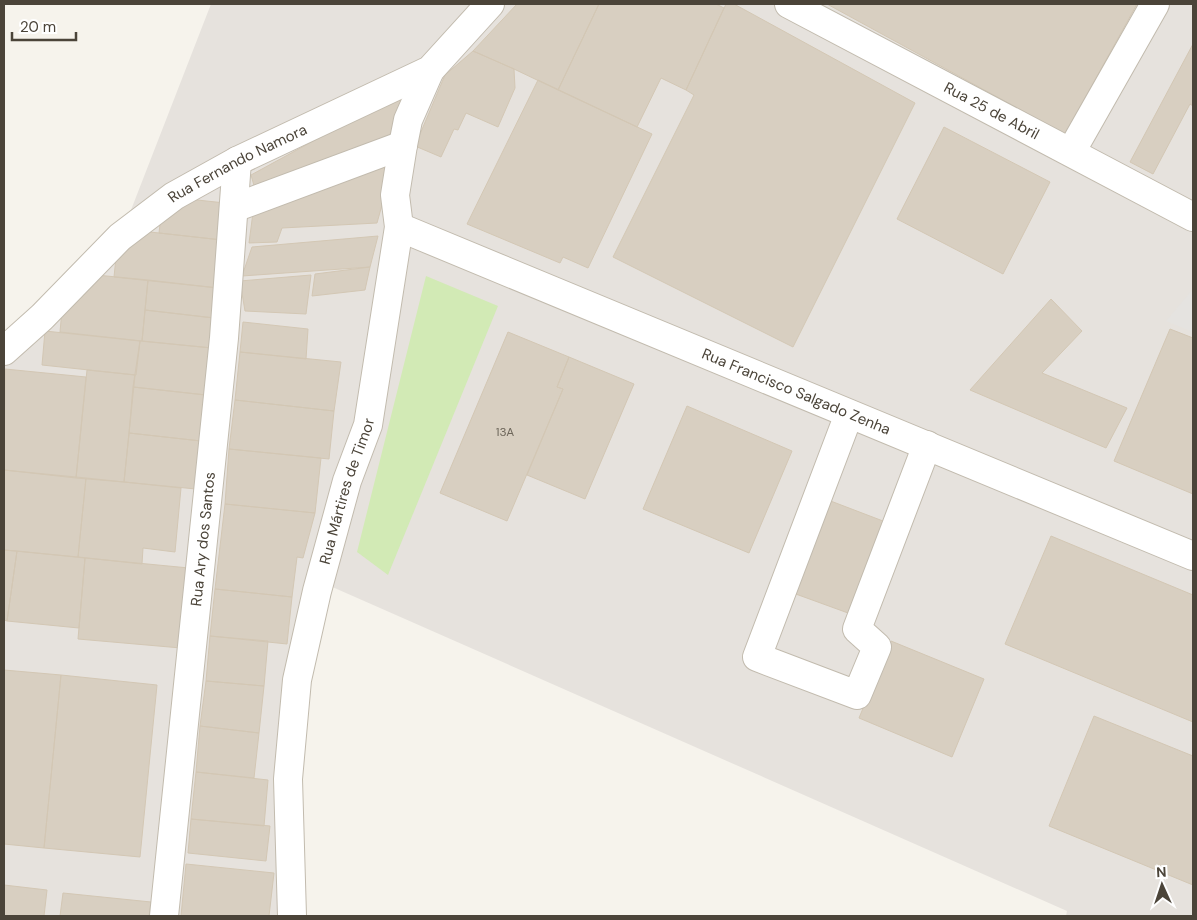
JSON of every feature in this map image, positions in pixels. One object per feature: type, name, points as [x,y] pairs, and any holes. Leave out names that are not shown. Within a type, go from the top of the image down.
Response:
[{"type":"street","name":"Rua Fernando Namora","points":[[4,351],[42,316],[120,237],[174,196],[237,161],[430,70],[490,4]]},
{"type":"street","name":"Rua 25 de Abril","points":[[789,4],[1193,217]]},
{"type":"street","points":[[1071,152],[1155,4]]},
{"type":"street","name":"Rua Mártires de Timor","points":[[292,916],[288,779],[297,680],[317,591],[347,481],[368,425],[399,227],[395,195],[403,145],[408,120],[430,70]]},
{"type":"street","points":[[234,208],[403,145]]},
{"type":"street","name":"Rua Ary dos Santos","points":[[164,916],[224,338],[237,161]]},
{"type":"street","name":"Rua Francisco Salgado Zenha","points":[[399,227],[1193,556]]},
{"type":"street","points":[[849,414],[757,657],[857,695],[877,648],[857,629],[927,445]]},
{"type":"shaded area","points":[[211,4],[1193,4],[1193,916],[1066,916],[1067,911],[321,582],[289,916],[4,916],[4,365],[117,246]]},
{"type":"shaded area","points":[[1193,289],[1193,332],[1166,321]]},
{"type":"green space","points":[[426,276],[498,306],[388,575],[357,552]]},
{"type":"building","points":[[517,4],[599,4],[558,90],[473,51]]},
{"type":"building","points":[[599,4],[716,4],[724,8],[686,90],[661,78],[637,127],[558,90]]},
{"type":"building","points":[[726,4],[734,4],[915,103],[793,347],[613,257],[694,95],[686,90]]},
{"type":"building","points":[[827,4],[1137,4],[1065,134]]},
{"type":"building","points":[[1193,44],[1193,106],[1190,104],[1153,174],[1130,162]]},
{"type":"building","points":[[473,51],[514,69],[515,88],[498,127],[466,113],[458,130],[454,129],[441,157],[415,146],[445,75]]},
{"type":"building","points":[[538,80],[652,134],[588,268],[563,257],[560,263],[467,224]]},
{"type":"building","points":[[405,91],[394,146],[257,196],[251,175]]},
{"type":"building","points":[[944,127],[1050,182],[1003,274],[897,219]]},
{"type":"building","points":[[389,153],[385,194],[377,223],[282,228],[277,242],[249,243],[254,205]]},
{"type":"building","points":[[188,199],[225,203],[222,240],[159,233],[161,216]]},
{"type":"building","points":[[141,231],[222,240],[218,288],[114,277],[117,248]]},
{"type":"building","points":[[378,236],[370,267],[242,276],[252,247]]},
{"type":"building","points":[[370,267],[365,290],[312,296],[315,274]]},
{"type":"building","points":[[96,275],[148,280],[142,341],[60,332],[62,310]]},
{"type":"building","points":[[311,275],[306,314],[245,311],[240,281]]},
{"type":"building","points":[[148,280],[218,288],[214,318],[145,310]]},
{"type":"building","points":[[1051,299],[1082,331],[1042,373],[1127,408],[1106,448],[970,390]]},
{"type":"building","points":[[145,310],[214,318],[212,348],[142,341]]},
{"type":"building","points":[[243,322],[308,329],[306,359],[240,352]]},
{"type":"building","points":[[1170,329],[1193,338],[1193,494],[1114,461]]},
{"type":"building","points":[[45,331],[140,341],[136,375],[42,365]]},
{"type":"building","points":[[508,332],[569,357],[557,387],[563,389],[507,521],[440,493]]},
{"type":"building","points":[[140,341],[212,348],[206,395],[133,387]]},
{"type":"building","points":[[240,352],[341,362],[334,411],[235,400]]},
{"type":"building","points":[[569,357],[634,384],[585,499],[527,475],[563,389],[557,387]]},
{"type":"building","points":[[5,369],[86,377],[76,478],[4,470]]},
{"type":"building","points":[[87,370],[135,375],[124,482],[76,478]]},
{"type":"building","points":[[133,387],[206,395],[201,441],[129,433]]},
{"type":"building","points":[[235,400],[334,411],[329,459],[229,449]]},
{"type":"building","points":[[687,406],[792,451],[749,553],[643,509]]},
{"type":"building","points":[[129,433],[201,441],[196,489],[124,482]]},
{"type":"building","points":[[229,449],[321,458],[315,513],[225,504]]},
{"type":"building","points":[[4,470],[86,478],[78,557],[4,550]]},
{"type":"building","points":[[86,478],[181,488],[175,552],[143,548],[142,564],[78,557]]},
{"type":"building","points":[[828,500],[883,521],[848,613],[793,593]]},
{"type":"building","points":[[225,504],[315,513],[303,558],[297,557],[292,597],[215,589]]},
{"type":"building","points":[[1051,536],[1193,595],[1193,722],[1005,644]]},
{"type":"building","points":[[4,550],[17,551],[7,621],[4,620]]},
{"type":"building","points":[[17,551],[85,558],[79,628],[7,621]]},
{"type":"building","points":[[85,558],[189,568],[181,648],[78,639]]},
{"type":"building","points":[[215,589],[292,597],[287,644],[210,636]]},
{"type":"building","points":[[210,636],[268,641],[264,686],[206,681]]},
{"type":"building","points":[[891,641],[984,679],[952,757],[859,718]]},
{"type":"building","points":[[4,670],[61,675],[44,848],[4,844]]},
{"type":"building","points":[[61,675],[157,685],[140,857],[44,848]]},
{"type":"building","points":[[206,681],[264,686],[259,733],[200,726]]},
{"type":"building","points":[[1094,716],[1193,756],[1193,885],[1049,826]]},
{"type":"building","points":[[200,726],[259,733],[254,778],[196,772]]},
{"type":"building","points":[[196,772],[268,780],[264,826],[191,819]]},
{"type":"building","points":[[191,819],[270,826],[266,861],[188,853]]},
{"type":"building","points":[[186,864],[274,873],[269,916],[181,916]]},
{"type":"building","points":[[4,885],[47,890],[44,916],[4,916]]},
{"type":"building","points":[[63,893],[151,902],[149,916],[60,916]]}]
